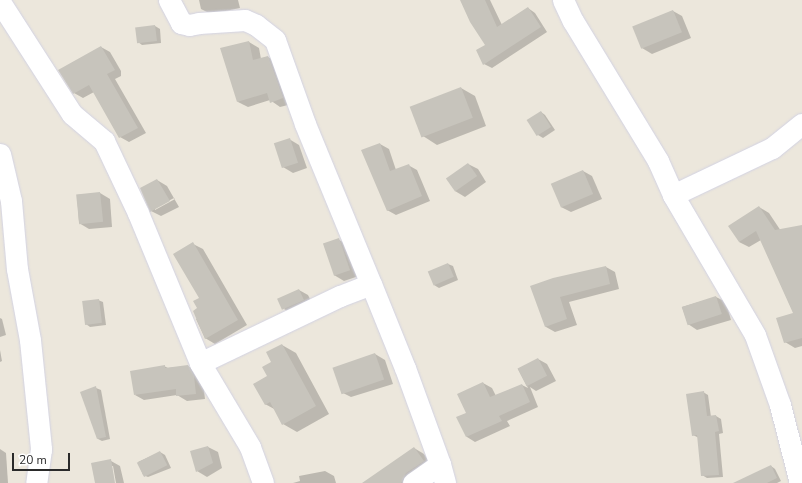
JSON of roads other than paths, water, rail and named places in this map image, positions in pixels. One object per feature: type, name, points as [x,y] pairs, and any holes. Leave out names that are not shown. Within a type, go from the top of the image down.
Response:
[{"type":"street","points":[[169,0],[181,23],[190,25],[245,20],[256,25],[275,40],[305,124],[402,361],[443,474],[413,483]]},
{"type":"street","points":[[563,0],[573,21],[658,161],[673,195],[755,335],[780,405],[800,483]]},
{"type":"street","points":[[0,2],[72,114],[104,141],[138,213],[200,363],[250,447],[263,483]]},
{"type":"street","points":[[673,195],[772,148],[802,124]]},
{"type":"street","points":[[0,154],[11,201],[18,269],[30,340],[42,449],[36,483]]},
{"type":"street","points":[[200,363],[340,296],[371,284]]}]
